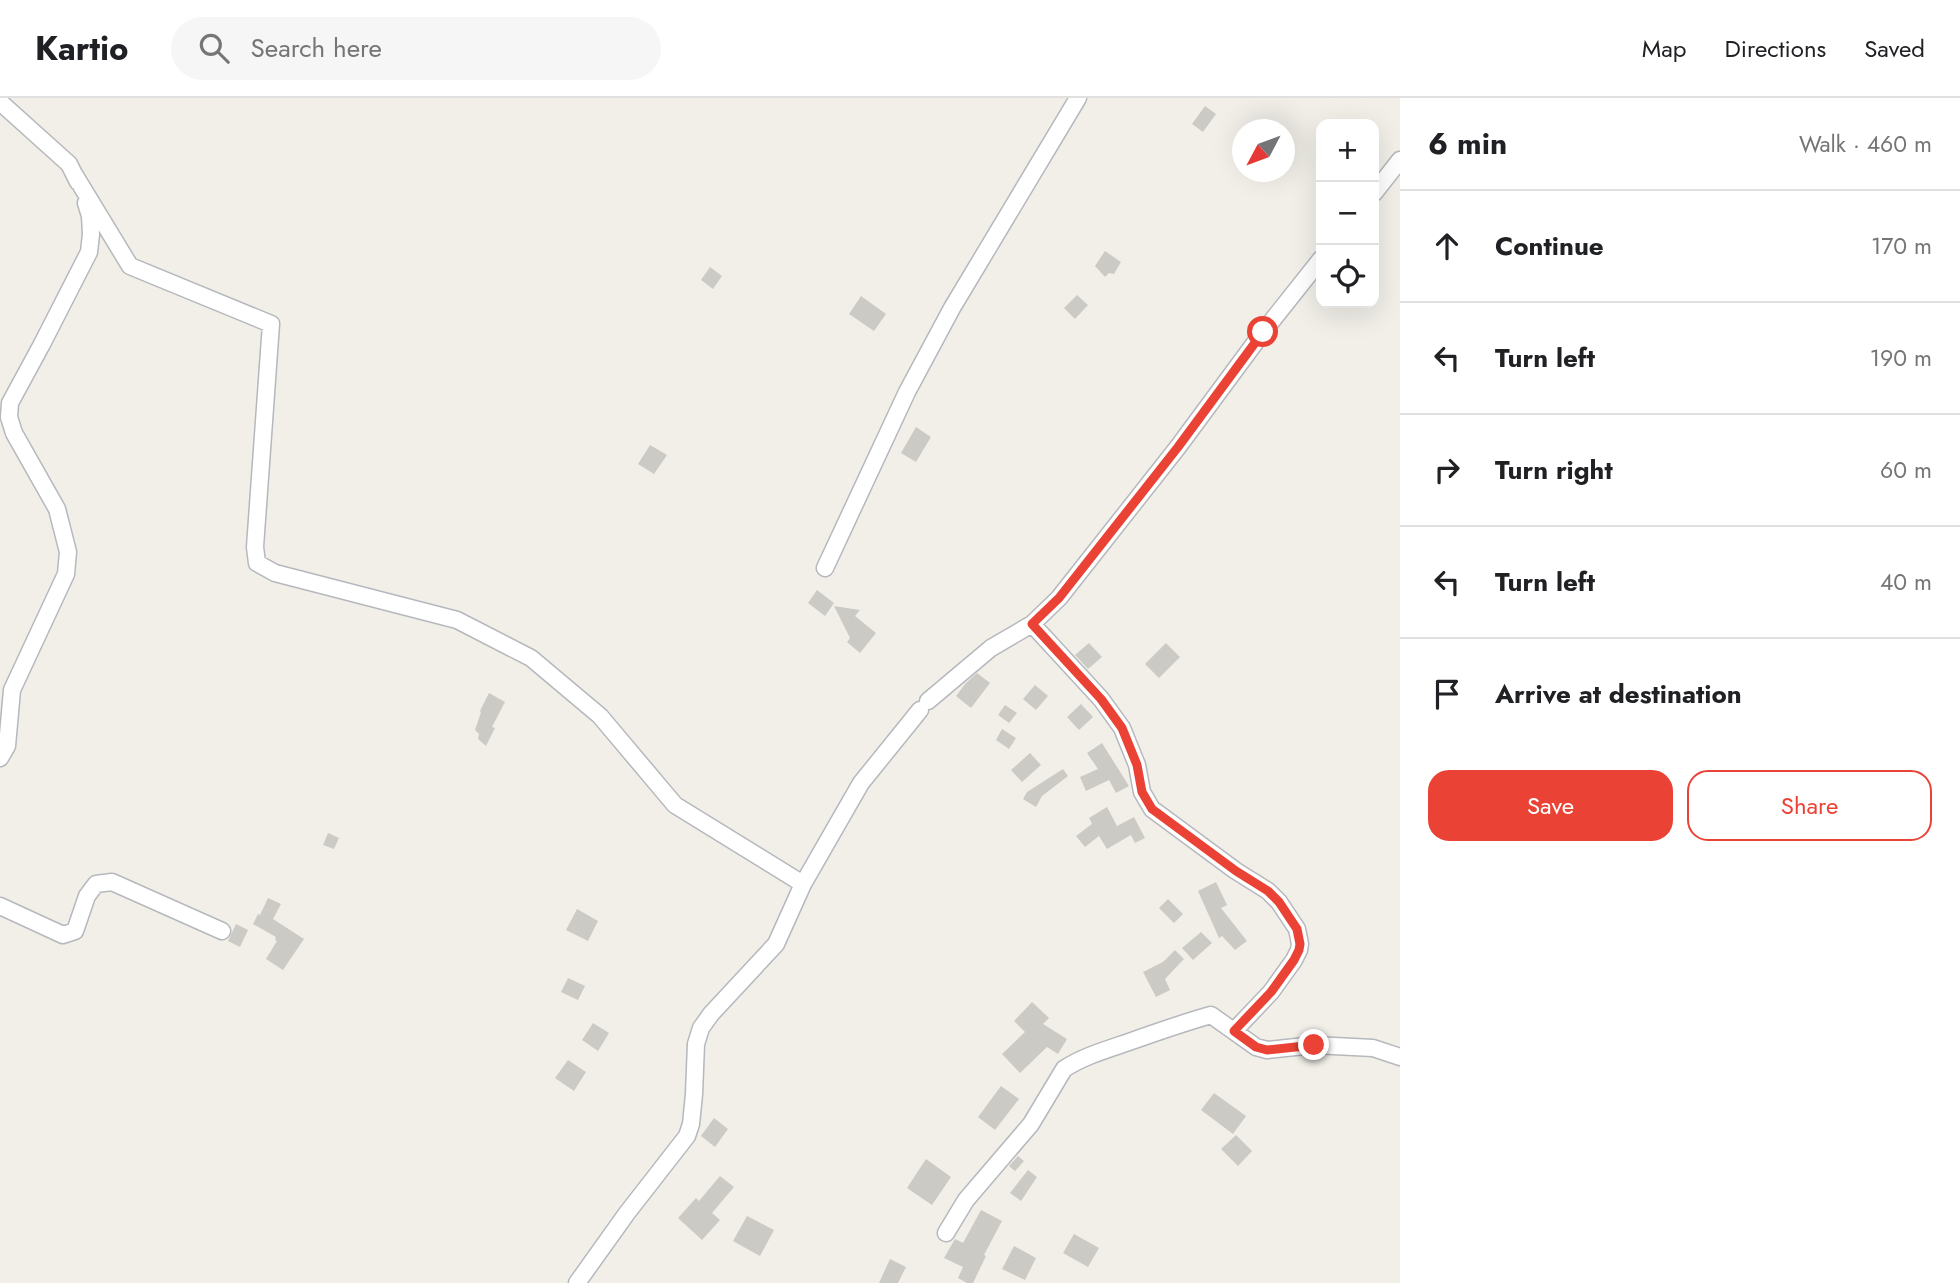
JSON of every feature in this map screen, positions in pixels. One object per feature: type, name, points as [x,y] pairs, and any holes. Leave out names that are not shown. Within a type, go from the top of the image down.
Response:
[{"type":"street","points":[[825,568],[907,392],[951,308],[1078,98]]},
{"type":"street","points":[[0,102],[69,164],[130,266],[271,324],[255,547],[257,563],[275,573],[457,620],[531,658],[600,716],[675,805],[803,884]]},
{"type":"street","points":[[1379,187],[1400,160]]},
{"type":"street","points":[[0,758],[7,746],[12,690],[66,574],[68,552],[57,509],[14,433],[9,417],[10,403],[89,252],[90,216],[74,174]]},
{"type":"street","points":[[577,1283],[687,1136],[694,1094],[696,1044],[701,1028],[776,944],[803,884],[861,783],[924,706],[991,649],[1032,624],[1059,598],[1316,265]]},
{"type":"street","points":[[1032,624],[1101,699],[1122,728],[1137,765],[1142,792],[1152,809],[1236,871],[1268,891],[1297,929],[1300,944],[1294,960],[1271,992],[1234,1031]]},
{"type":"street","points":[[0,906],[63,935],[75,931],[87,896],[96,884],[113,882],[222,931]]},
{"type":"street","points":[[946,1233],[966,1200],[1031,1124],[1059,1076],[1072,1064],[1159,1031],[1211,1015],[1256,1047],[1267,1050],[1314,1045],[1361,1047],[1400,1057]]},
{"type":"building","points":[[1205,106],[1216,114],[1203,132],[1192,124]]},
{"type":"building","points":[[1105,251],[1121,262],[1114,274],[1109,273],[1105,277],[1095,266]]},
{"type":"building","points":[[710,267],[722,276],[713,289],[701,280]]},
{"type":"building","points":[[1077,295],[1088,305],[1075,319],[1064,308]]},
{"type":"building","points":[[861,296],[886,314],[874,331],[849,314]]},
{"type":"building","points":[[916,427],[931,437],[916,462],[901,453]]},
{"type":"building","points":[[650,445],[667,455],[654,474],[638,464]]},
{"type":"building","points":[[817,590],[834,603],[825,616],[808,603]]},
{"type":"building","points":[[834,606],[860,610],[855,616],[876,633],[860,653],[847,642],[850,638]]},
{"type":"building","points":[[1089,643],[1102,657],[1088,669],[1075,655]]},
{"type":"building","points":[[1166,643],[1180,657],[1159,678],[1145,664]]},
{"type":"building","points":[[977,673],[990,683],[971,708],[956,696]]},
{"type":"building","points":[[1035,685],[1048,696],[1036,710],[1023,699]]},
{"type":"building","points":[[489,693],[505,702],[486,746],[478,739],[479,734],[475,730]]},
{"type":"building","points":[[1081,704],[1093,717],[1079,730],[1067,717]]},
{"type":"building","points":[[1005,705],[1017,713],[1009,723],[998,715]]},
{"type":"building","points":[[1002,729],[1016,738],[1009,749],[996,740]]},
{"type":"building","points":[[1102,743],[1129,786],[1116,793],[1109,780],[1086,791],[1080,777],[1098,769],[1087,753]]},
{"type":"building","points":[[1030,753],[1041,765],[1022,782],[1011,770]]},
{"type":"building","points":[[1063,769],[1068,776],[1042,796],[1036,807],[1023,799],[1027,792]]},
{"type":"building","points":[[1107,807],[1117,826],[1134,817],[1145,838],[1135,843],[1131,835],[1107,849],[1099,836],[1085,847],[1076,836],[1092,824],[1089,818]]},
{"type":"building","points":[[328,833],[339,838],[334,849],[323,845]]},
{"type":"building","points":[[1216,882],[1227,905],[1221,908],[1247,941],[1235,950],[1222,936],[1219,938],[1198,891]]},
{"type":"building","points":[[268,898],[281,904],[273,919],[304,939],[283,970],[266,959],[277,941],[276,937],[253,924]]},
{"type":"building","points":[[1168,899],[1183,914],[1174,923],[1159,908]]},
{"type":"building","points":[[577,909],[598,921],[588,941],[566,930]]},
{"type":"building","points":[[236,924],[248,930],[240,947],[228,941]]},
{"type":"building","points":[[1201,932],[1212,943],[1193,960],[1182,948]]},
{"type":"building","points":[[1175,950],[1184,959],[1165,979],[1170,990],[1156,997],[1143,972],[1163,962]]},
{"type":"building","points":[[568,978],[585,986],[578,1000],[561,992]]},
{"type":"building","points":[[1032,1002],[1049,1018],[1043,1024],[1067,1039],[1058,1054],[1047,1047],[1020,1073],[1002,1054],[1025,1032],[1014,1021]]},
{"type":"building","points":[[593,1023],[609,1033],[598,1051],[582,1040]]},
{"type":"building","points":[[568,1060],[586,1072],[574,1091],[555,1078]]},
{"type":"building","points":[[1001,1086],[1019,1099],[995,1130],[978,1117]]},
{"type":"building","points":[[1214,1093],[1246,1116],[1233,1134],[1201,1110]]},
{"type":"building","points":[[714,1118],[728,1129],[715,1147],[701,1136]]},
{"type":"building","points":[[1236,1135],[1252,1151],[1238,1166],[1221,1149]]},
{"type":"building","points":[[1018,1156],[1024,1161],[1015,1171],[1009,1166]]},
{"type":"building","points":[[926,1159],[951,1177],[932,1205],[907,1188]]},
{"type":"building","points":[[1028,1170],[1037,1177],[1021,1201],[1010,1193]]},
{"type":"building","points":[[720,1176],[734,1187],[712,1213],[720,1220],[702,1240],[678,1218],[696,1198],[699,1201]]},
{"type":"building","points":[[981,1210],[1002,1221],[973,1283],[967,1283],[958,1278],[963,1267],[944,1258],[955,1239],[963,1243]]},
{"type":"building","points":[[747,1216],[774,1230],[760,1256],[733,1241]]},
{"type":"building","points":[[1074,1234],[1099,1248],[1088,1267],[1063,1253]]},
{"type":"building","points":[[1014,1246],[1036,1258],[1025,1280],[1002,1269]]},
{"type":"building","points":[[890,1259],[906,1267],[898,1283],[879,1283]]},
{"type":"route","points":[[1263,332],[1178,447],[1059,598],[1032,624],[1101,699],[1122,728],[1137,765],[1142,792],[1152,809],[1236,871],[1268,891],[1297,929],[1300,944],[1294,960],[1271,992],[1234,1031],[1256,1047],[1267,1050],[1314,1045]]}]
